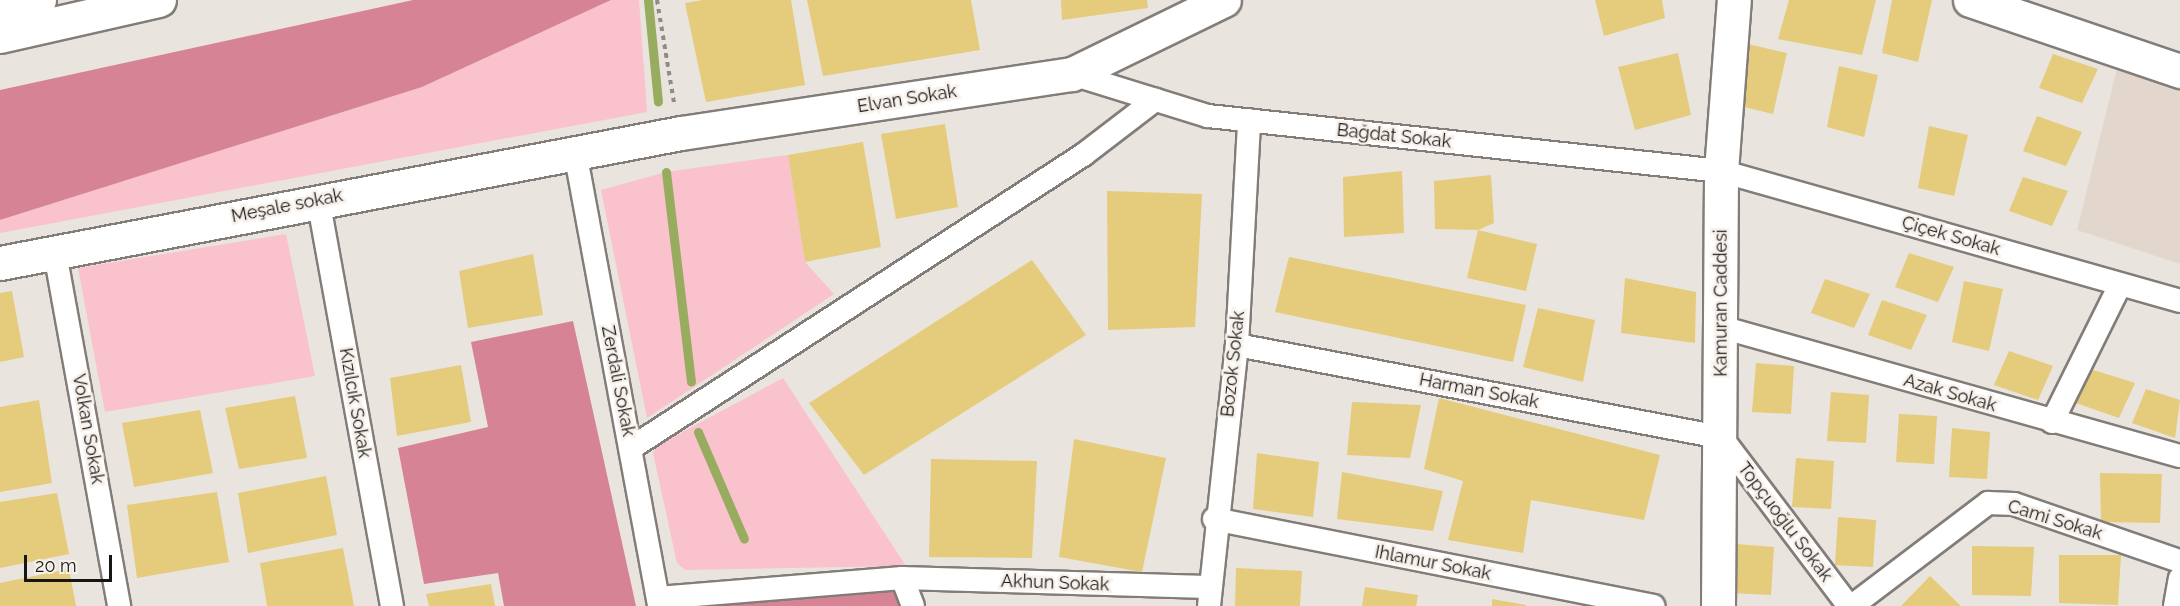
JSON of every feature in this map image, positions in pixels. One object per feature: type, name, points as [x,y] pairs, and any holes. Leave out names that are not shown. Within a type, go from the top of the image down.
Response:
[{"type":"main road","points":[[0,9],[39,0]]},
{"type":"main road","points":[[0,36],[159,0]]},
{"type":"main road","name":"Elvan Sokak","points":[[576,157],[681,133],[1072,74],[1224,0]]},
{"type":"main road","name":"Kamuran Caddesi","points":[[1718,606],[1721,171],[1734,0]]},
{"type":"main road","points":[[1970,0],[2180,71]]},
{"type":"main road","name":"Meşale sokak","points":[[0,263],[318,199],[576,157]]},
{"type":"street","name":"Bağdat Sokak","points":[[1072,74],[1208,116],[1721,171]]},
{"type":"street","points":[[631,448],[1083,155],[1155,100]]},
{"type":"street","name":"Bozok Sokak","points":[[1208,597],[1214,519],[1237,345],[1249,120]]},
{"type":"street","name":"Zerdali Sokak","points":[[576,157],[658,602]]},
{"type":"street","name":"Çiçek Sokak","points":[[1721,171],[2180,301]]},
{"type":"street","name":"Kızılcık Sokak","points":[[318,199],[392,606]]},
{"type":"street","name":"Volkan Sokak","points":[[55,253],[119,606]]},
{"type":"street","points":[[2052,422],[2120,285]]},
{"type":"street","name":"Azak Sokak","points":[[1721,327],[2052,422],[2180,456]]},
{"type":"street","name":"Harman Sokak","points":[[1237,345],[1720,437]]},
{"type":"street","name":"Topçuoğlu Sokak","points":[[1720,437],[1851,606]]},
{"type":"street","name":"Cami Sokak","points":[[1851,606],[1988,503],[2014,504],[2180,561]]},
{"type":"street","name":"Ihlamur Sokak","points":[[1214,519],[1653,606]]},
{"type":"street","points":[[902,578],[913,606]]},
{"type":"street","name":"Akhun Sokak","points":[[658,602],[902,578],[1208,597]]},
{"type":"street","points":[[2175,606],[2180,578]]},
{"type":"path","points":[[657,0],[681,133]]},
{"type":"shaded area","points":[[413,0],[611,0],[422,87],[0,220],[0,90]]},
{"type":"shaded area","points":[[611,0],[639,0],[647,112],[0,233],[0,220],[422,87]]},
{"type":"shaded area","points":[[2120,56],[2180,74],[2180,264],[2077,230]]},
{"type":"shaded area","points":[[788,155],[805,262],[834,294],[647,418],[601,190],[666,172]]},
{"type":"shaded area","points":[[286,234],[315,376],[105,412],[78,268]]},
{"type":"shaded area","points":[[573,321],[636,606],[504,606],[498,573],[424,584],[398,448],[488,427],[471,342]]},
{"type":"shaded area","points":[[783,378],[906,566],[685,570],[677,563],[653,453],[658,445]]},
{"type":"shaded area","points":[[906,590],[913,606],[705,606]]},
{"type":"building","points":[[703,0],[791,0],[805,85],[706,102],[685,3]]},
{"type":"building","points":[[807,0],[971,0],[980,50],[823,76]]},
{"type":"building","points":[[1061,0],[1147,0],[1148,8],[1062,20]]},
{"type":"building","points":[[1595,0],[1662,0],[1665,18],[1604,36]]},
{"type":"building","points":[[1789,0],[1876,0],[1862,55],[1778,39]]},
{"type":"building","points":[[1892,0],[1932,0],[1918,62],[1882,53]]},
{"type":"building","points":[[1748,44],[1787,53],[1773,114],[1736,105]]},
{"type":"building","points":[[1678,53],[1691,115],[1635,130],[1618,67]]},
{"type":"building","points":[[2053,54],[2098,69],[2082,103],[2039,88]]},
{"type":"building","points":[[1839,66],[1878,75],[1864,137],[1827,127]]},
{"type":"building","points":[[2037,116],[2082,132],[2066,166],[2023,151]]},
{"type":"building","points":[[945,124],[958,207],[896,219],[881,134]]},
{"type":"building","points":[[1929,126],[1968,135],[1954,196],[1918,188]]},
{"type":"building","points":[[863,142],[881,247],[805,262],[788,155]]},
{"type":"building","points":[[1402,171],[1404,233],[1344,237],[1343,177]]},
{"type":"building","points":[[1491,175],[1494,223],[1478,230],[1435,229],[1434,181]]},
{"type":"building","points":[[2023,177],[2068,191],[2052,226],[2009,211]]},
{"type":"building","points":[[1107,191],[1202,194],[1195,327],[1108,330]]},
{"type":"building","points":[[1478,230],[1537,244],[1526,291],[1467,278]]},
{"type":"building","points":[[1909,253],[1954,267],[1938,302],[1895,287]]},
{"type":"building","points":[[533,254],[543,315],[468,328],[459,271]]},
{"type":"building","points":[[1289,257],[1526,305],[1513,362],[1275,312]]},
{"type":"building","points":[[1032,260],[1086,335],[864,475],[809,403]]},
{"type":"building","points":[[1625,278],[1696,292],[1695,343],[1621,333]]},
{"type":"building","points":[[1825,279],[1870,294],[1854,328],[1811,313]]},
{"type":"building","points":[[1964,281],[2003,289],[1989,351],[1952,342]]},
{"type":"building","points":[[12,291],[24,357],[0,362],[0,293]]},
{"type":"building","points":[[1882,300],[1927,315],[1911,350],[1868,335]]},
{"type":"building","points":[[1538,308],[1595,320],[1583,382],[1523,367]]},
{"type":"building","points":[[2009,351],[2053,366],[2038,400],[1994,385]]},
{"type":"building","points":[[1756,363],[1794,366],[1791,414],[1752,412]]},
{"type":"building","points":[[461,365],[471,422],[397,436],[390,378]]},
{"type":"building","points":[[2090,369],[2135,383],[2119,418],[2076,403]]},
{"type":"building","points":[[2146,389],[2180,400],[2175,438],[2132,423]]},
{"type":"building","points":[[1831,392],[1869,395],[1866,443],[1827,441]]},
{"type":"building","points":[[295,396],[307,458],[239,469],[225,408]]},
{"type":"building","points":[[1439,398],[1660,455],[1644,520],[1531,500],[1523,553],[1448,540],[1463,481],[1424,469]]},
{"type":"building","points":[[39,400],[52,483],[0,492],[0,407]]},
{"type":"building","points":[[1352,402],[1421,405],[1410,458],[1347,455]]},
{"type":"building","points":[[200,410],[213,473],[134,487],[122,423]]},
{"type":"building","points":[[1899,414],[1937,416],[1934,464],[1896,462]]},
{"type":"building","points":[[1952,428],[1990,432],[1987,479],[1949,477]]},
{"type":"building","points":[[1074,439],[1166,458],[1142,572],[1059,557]]},
{"type":"building","points":[[1257,453],[1319,462],[1313,517],[1253,509]]},
{"type":"building","points":[[1796,458],[1834,461],[1831,509],[1792,507]]},
{"type":"building","points":[[931,459],[1037,461],[1032,558],[929,557]]},
{"type":"building","points":[[1342,472],[1443,491],[1433,531],[1337,519]]},
{"type":"building","points":[[2100,473],[2162,474],[2160,523],[2101,522]]},
{"type":"building","points":[[326,476],[337,535],[248,553],[238,493]]},
{"type":"building","points":[[217,492],[229,562],[137,578],[127,505]]},
{"type":"building","points":[[57,493],[69,554],[0,568],[0,502]]},
{"type":"building","points":[[1838,517],[1876,520],[1873,567],[1835,565]]},
{"type":"building","points":[[1736,544],[1774,547],[1771,595],[1732,593]]},
{"type":"building","points":[[1972,546],[2034,547],[2031,596],[1972,595]]},
{"type":"building","points":[[343,548],[354,606],[267,606],[260,563]]},
{"type":"building","points":[[2059,555],[2121,555],[2118,605],[2059,603]]},
{"type":"building","points":[[1236,568],[1302,571],[1300,606],[1235,606]]},
{"type":"building","points":[[69,569],[76,606],[0,606],[0,583]]},
{"type":"building","points":[[1930,576],[1961,606],[1901,606]]},
{"type":"building","points":[[491,584],[495,606],[429,606],[426,594]]},
{"type":"building","points":[[1365,587],[1418,595],[1416,606],[1362,606]]},
{"type":"building","points":[[1492,599],[1526,605],[1526,606],[1492,606]]},
{"type":"waterway","points":[[648,0],[658,102]]},
{"type":"waterway","points":[[666,172],[691,382]]},
{"type":"waterway","points":[[698,432],[744,539]]}]
